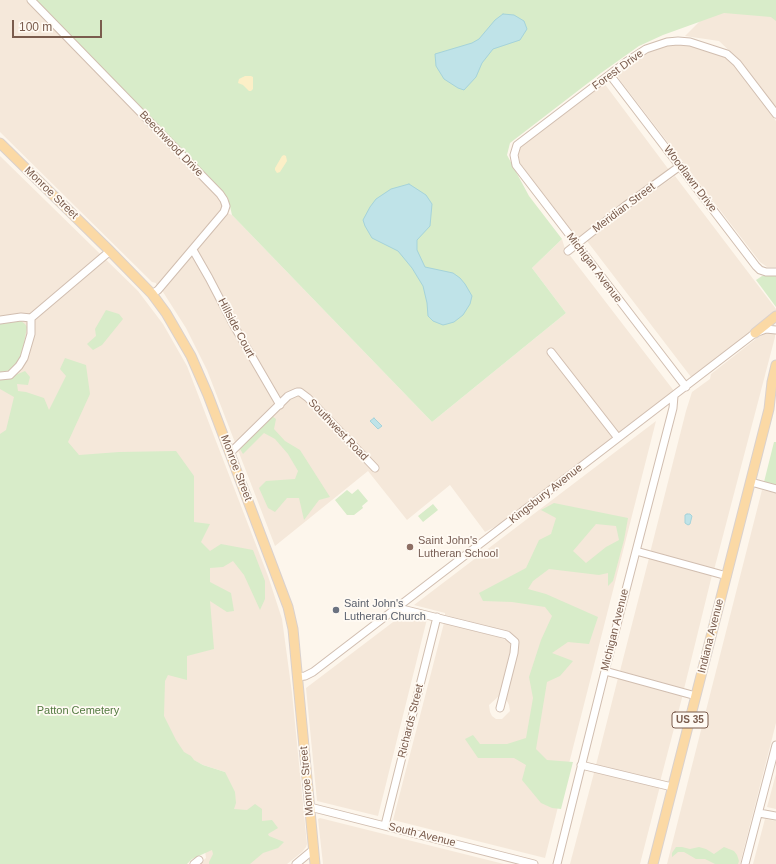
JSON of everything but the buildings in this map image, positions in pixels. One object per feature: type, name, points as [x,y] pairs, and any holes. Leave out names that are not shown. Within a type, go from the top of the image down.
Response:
[{"type":"main road","name":"Monroe Street","points":[[0,143],[152,294],[166,313],[191,356],[230,453],[288,607],[293,629],[315,864]]},
{"type":"main road","points":[[756,333],[776,316]]},
{"type":"main road","name":"Indiana Avenue","points":[[653,864],[751,482],[769,408],[772,382],[776,365]]},
{"type":"main road","name":"Indiana Avenue","points":[[769,408],[776,392]]},
{"type":"street","name":"Beechwood Drive","points":[[31,0],[220,194],[224,200],[226,206],[224,212],[158,290],[152,294]]},
{"type":"street","name":"Forest Drive","points":[[517,145],[638,53],[656,44],[667,42],[678,41],[702,45],[722,51],[733,58],[776,114]]},
{"type":"street","name":"Woodlawn Drive","points":[[610,75],[756,266],[760,270],[766,272],[776,272]]},
{"type":"street","name":"Michigan Avenue","points":[[517,145],[514,156],[516,165],[686,387]]},
{"type":"street","name":"Meridian Street","points":[[568,251],[625,206],[680,166]]},
{"type":"street","name":"Hillside Court","points":[[193,250],[232,324],[280,405]]},
{"type":"street","points":[[0,320],[20,317],[31,318],[110,251]]},
{"type":"street","points":[[0,376],[10,375],[19,366],[24,358],[31,334],[31,318]]},
{"type":"street","name":"Kingsbury Avenue","points":[[298,677],[313,672],[756,333],[766,329],[776,330]]},
{"type":"street","points":[[551,352],[618,438]]},
{"type":"street","name":"Southwest Road","points":[[230,453],[291,394],[297,392],[303,394],[375,468]]},
{"type":"street","name":"Michigan Avenue","points":[[557,864],[604,671],[673,408],[674,396]]},
{"type":"street","points":[[751,482],[776,489]]},
{"type":"street","points":[[636,551],[727,576]]},
{"type":"street","points":[[398,608],[507,635],[515,642],[514,653],[500,708]]},
{"type":"street","name":"Richards Street","points":[[385,825],[437,617]]},
{"type":"street","points":[[604,671],[696,696]]},
{"type":"street","points":[[745,864],[776,745]]},
{"type":"street","points":[[581,765],[672,787]]},
{"type":"street","name":"South Avenue","points":[[310,807],[534,864]]},
{"type":"street","points":[[759,813],[776,816]]},
{"type":"street","points":[[296,864],[314,849]]},
{"type":"shaded area","points":[[0,0],[28,0],[218,195],[224,207],[221,212],[161,282],[156,285],[156,283],[152,282],[0,132]]},
{"type":"shaded area","points":[[721,0],[776,14],[776,110],[739,60],[719,41],[685,36]]},
{"type":"shaded area","points":[[677,44],[701,47],[723,55],[733,63],[776,121],[776,267],[767,267],[760,262],[619,79],[617,73],[638,58],[657,47]]},
{"type":"shaded area","points":[[604,83],[669,170],[578,238],[520,163],[518,151],[534,136]]},
{"type":"shaded area","points":[[0,156],[138,291],[163,324],[187,366],[268,576],[282,619],[292,693],[307,844],[302,852],[287,864],[199,864],[206,858],[203,837],[225,772],[203,765],[170,748],[0,449]]},
{"type":"shaded area","points":[[675,176],[776,309],[776,313],[691,377],[587,241]]},
{"type":"shaded area","points":[[227,213],[232,215],[432,422],[566,313],[532,268],[562,239],[565,249],[674,391],[500,524],[485,532],[450,485],[407,520],[368,471],[275,546],[207,370],[186,328],[163,292],[163,287]]},
{"type":"shaded area","points":[[766,333],[775,334],[775,337],[714,570],[650,553],[692,392],[710,379],[711,374],[757,338]]},
{"type":"shaded area","points":[[656,421],[545,858],[393,820],[444,623],[498,637],[508,641],[510,644],[511,648],[499,696],[489,705],[492,716],[496,719],[502,719],[510,711],[506,699],[519,647],[517,640],[510,632],[445,615],[445,613],[414,605]]},
{"type":"shaded area","points":[[762,490],[776,493],[776,723],[740,864],[667,864]]},
{"type":"shaded area","points":[[649,558],[712,575],[684,689],[620,671]]},
{"type":"shaded area","points":[[405,613],[427,619],[378,816],[317,801],[306,688]]},
{"type":"shaded area","points":[[618,678],[683,694],[660,782],[596,765]]},
{"type":"shaded area","points":[[595,769],[660,786],[640,864],[570,864]]},
{"type":"shaded area","points":[[776,774],[776,809],[767,807]]},
{"type":"shaded area","points":[[320,818],[504,864],[323,864],[318,819]]},
{"type":"shaded area","points":[[765,819],[776,821],[776,864],[753,864]]},
{"type":"green space","points":[[36,0],[776,0],[776,21],[771,17],[724,13],[663,35],[639,46],[601,73],[510,143],[507,155],[529,196],[562,239],[532,268],[566,313],[432,422],[232,215],[228,198]]},
{"type":"green space","points":[[762,276],[776,276],[776,307],[756,280]]},
{"type":"green space","points":[[106,310],[119,314],[123,319],[102,345],[93,350],[87,344],[96,336],[95,329]]},
{"type":"green space","points":[[21,321],[27,327],[22,354],[18,362],[11,370],[0,372],[0,324]]},
{"type":"green space","name":"Patton Cemetery","points":[[65,358],[86,365],[90,394],[68,442],[79,455],[119,452],[176,451],[194,476],[194,522],[210,524],[201,542],[210,551],[221,544],[253,550],[265,581],[265,599],[260,610],[244,575],[233,561],[223,567],[210,568],[210,582],[231,593],[234,611],[227,612],[210,601],[214,649],[187,656],[187,680],[168,675],[165,681],[164,716],[184,752],[203,765],[225,772],[235,792],[236,803],[234,809],[247,810],[255,804],[262,809],[262,821],[272,820],[278,828],[268,834],[269,836],[284,842],[278,848],[263,853],[250,864],[209,864],[213,854],[212,850],[192,859],[187,864],[0,864],[0,434],[6,430],[14,397],[0,389],[0,379],[3,380],[25,371],[30,377],[28,385],[17,384],[18,391],[44,398],[49,410],[66,376],[60,369]]},
{"type":"green space","points":[[272,416],[276,419],[274,429],[285,441],[300,450],[330,497],[319,500],[304,520],[299,498],[287,498],[275,512],[268,508],[259,488],[266,481],[295,479],[298,471],[288,454],[275,439],[264,433],[243,454],[240,449]]},
{"type":"green space","points":[[774,442],[776,442],[776,485],[764,482]]},
{"type":"green space","points":[[358,489],[368,501],[362,506],[363,508],[354,515],[347,515],[335,500],[347,490],[352,494]]},
{"type":"green space","points":[[554,503],[628,518],[624,540],[613,581],[608,586],[608,573],[599,575],[549,569],[533,581],[528,589],[546,594],[598,617],[589,644],[568,642],[552,653],[573,661],[560,676],[547,682],[536,749],[547,760],[573,762],[561,809],[552,808],[541,803],[522,780],[526,765],[514,758],[478,758],[465,739],[473,735],[480,744],[507,744],[526,738],[533,698],[529,677],[541,640],[552,616],[545,607],[512,602],[483,601],[479,593],[526,568],[539,540],[551,534],[556,518],[541,510]],"holes":[[[596,524],[616,526],[619,540],[606,547],[586,563],[573,551]]]},
{"type":"green space","points":[[433,504],[438,510],[423,522],[418,516]]},
{"type":"green space","points":[[676,847],[690,849],[699,847],[714,854],[724,847],[734,851],[739,861],[738,864],[715,864],[705,859],[696,859],[684,852],[678,852],[672,857],[672,853]]},
{"type":"sand","points":[[245,76],[253,77],[253,89],[251,91],[238,83],[239,79]]},
{"type":"sand","points":[[284,155],[286,156],[287,161],[280,172],[277,173],[275,168]]},
{"type":"water","points":[[503,14],[514,15],[524,21],[527,29],[520,40],[493,49],[482,63],[476,77],[464,90],[444,79],[436,66],[435,54],[472,43],[479,39],[495,20]]},
{"type":"water","points":[[409,184],[426,195],[432,204],[430,226],[417,240],[417,250],[425,267],[453,273],[465,284],[472,296],[470,304],[463,315],[454,322],[443,325],[433,321],[428,316],[423,286],[412,268],[398,251],[372,238],[363,220],[376,199],[391,189]]},
{"type":"water","points":[[374,418],[382,426],[378,429],[370,421]]},
{"type":"water","points":[[687,514],[692,516],[690,524],[688,525],[685,523],[685,515]]},
{"type":"place","name":"Saint John's Lutheran School","points":[[410,547]]},
{"type":"place","name":"Saint John's Lutheran Church","points":[[336,610]]}]
